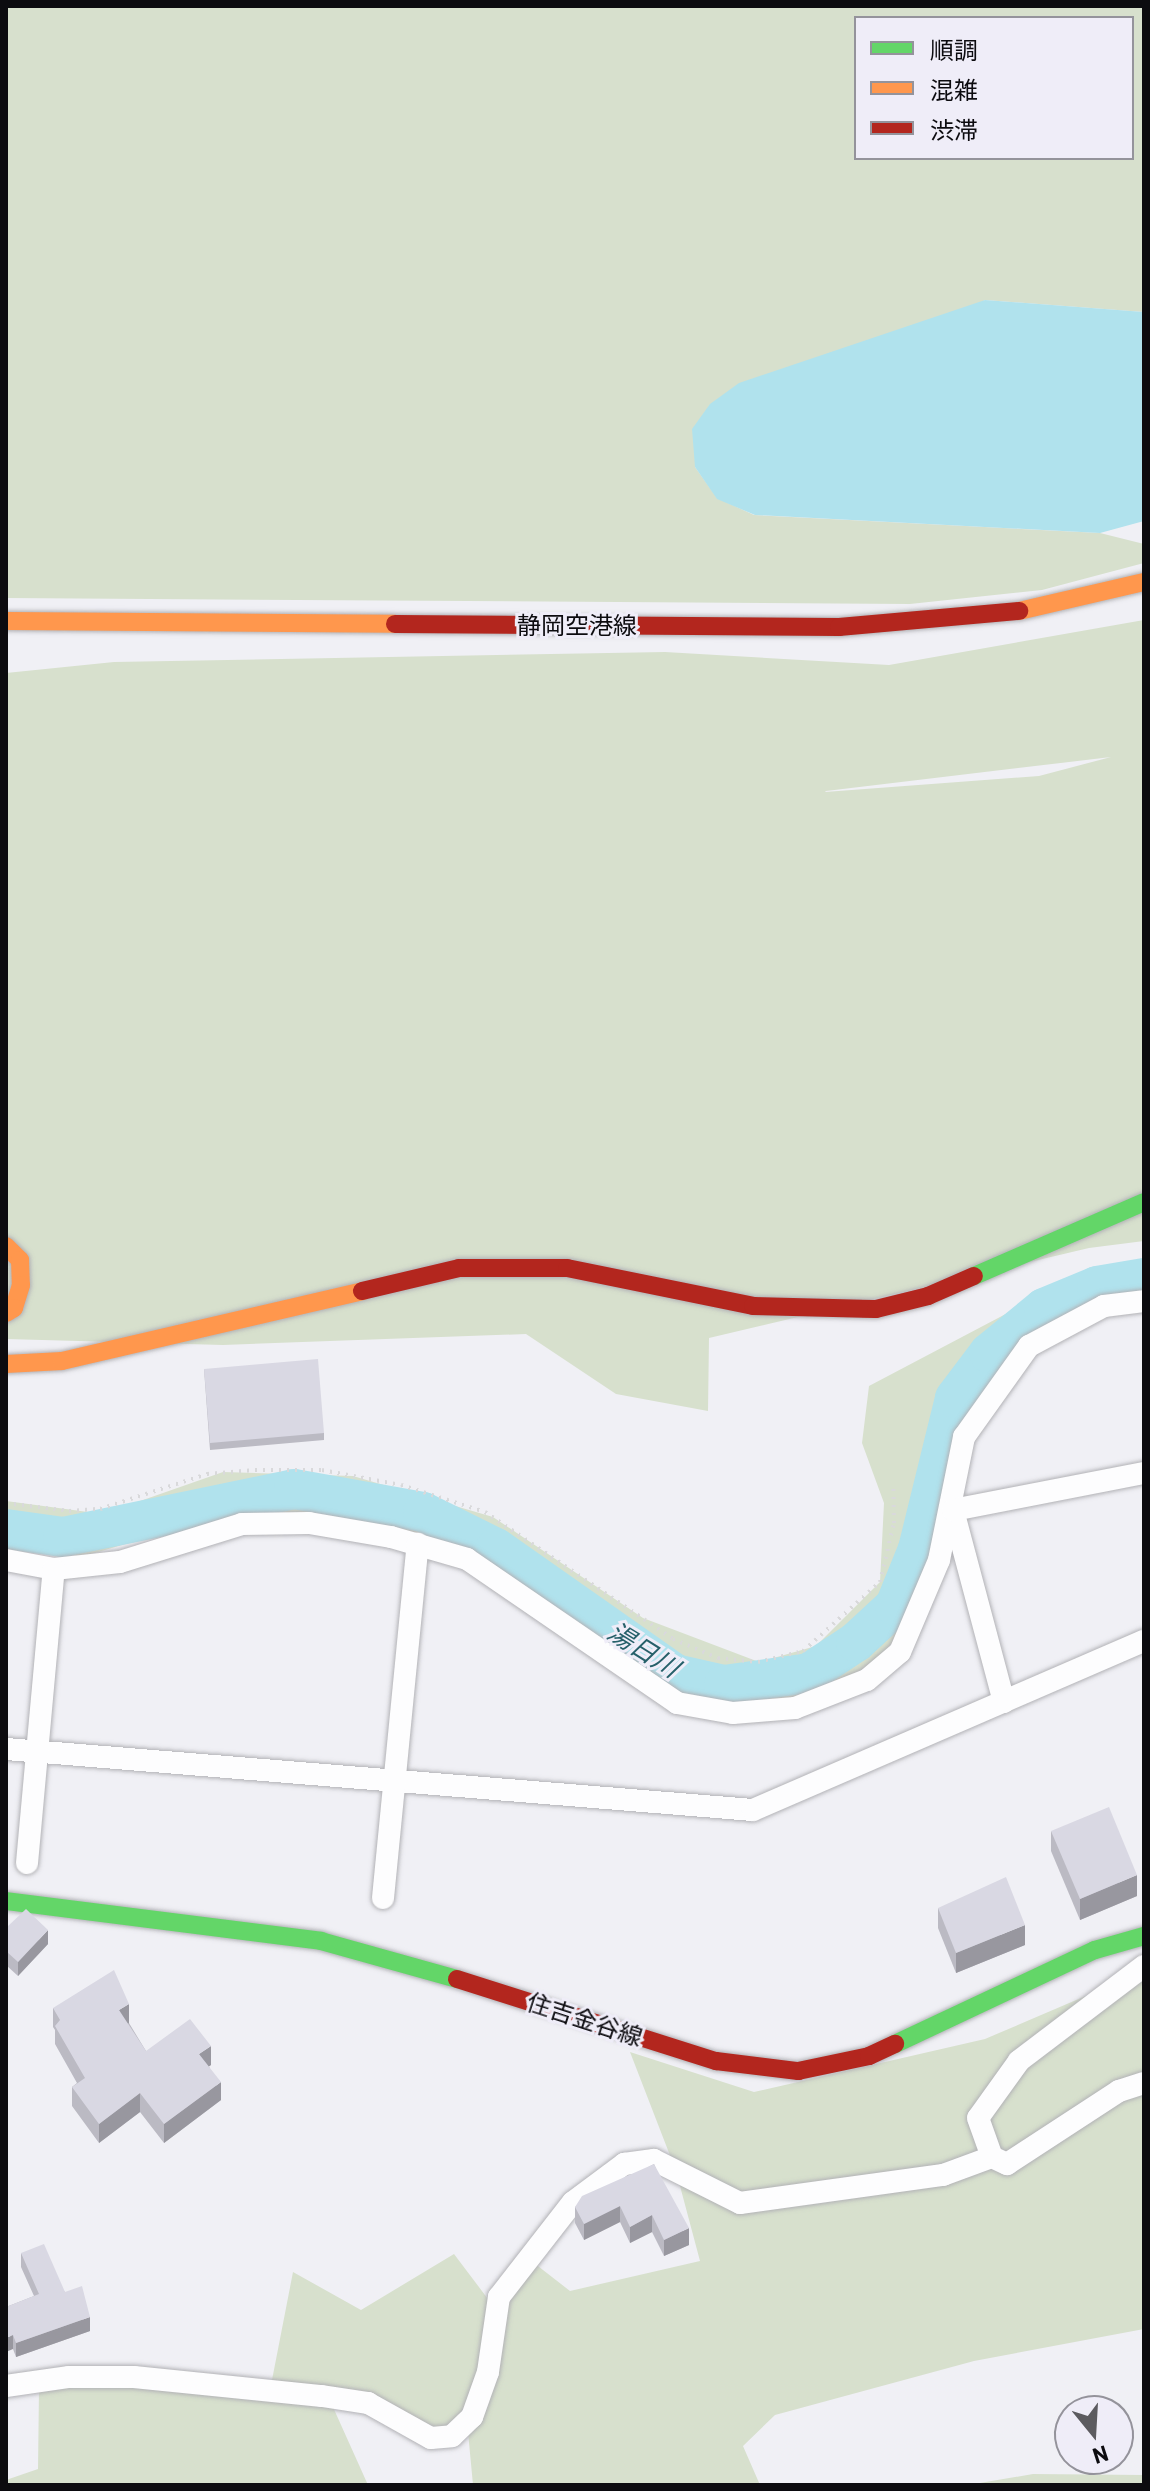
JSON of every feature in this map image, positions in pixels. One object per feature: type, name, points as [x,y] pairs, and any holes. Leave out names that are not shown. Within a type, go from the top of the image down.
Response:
[{"type":"main road","name":"静岡空港線","points":[[6,621],[839,627],[945,621],[1049,607],[1144,582]]},
{"type":"main road","points":[[6,1364],[62,1361],[459,1268],[567,1268],[753,1306],[876,1309],[928,1296],[1144,1202]]},
{"type":"main road","points":[[6,1246],[20,1260],[21,1285],[14,1308],[6,1313]]},
{"type":"main road","name":"住吉金谷線","points":[[6,1901],[321,1941],[488,1987],[716,2061],[798,2071],[869,2056],[1095,1950],[1144,1936]]},
{"type":"street","points":[[6,1560],[54,1569],[120,1562],[242,1524],[309,1523],[418,1544],[467,1559],[677,1703],[733,1713],[795,1708],[867,1680],[900,1652],[920,1613],[953,1510],[964,1437],[1029,1346],[1104,1306],[1144,1301]]},
{"type":"street","points":[[953,1510],[1144,1473]]},
{"type":"street","points":[[953,1510],[1004,1702]]},
{"type":"street","points":[[383,1898],[418,1544]]},
{"type":"street","points":[[27,1863],[54,1569]]},
{"type":"street","points":[[6,1749],[753,1810],[1144,1641]]},
{"type":"street","points":[[992,2157],[978,2118],[1019,2061],[1144,1966]]},
{"type":"street","points":[[6,2386],[69,2377],[134,2377],[322,2396],[368,2403],[431,2438],[452,2436],[472,2417],[488,2372],[499,2297],[573,2202],[624,2164],[654,2160],[740,2203],[943,2175],[992,2157],[1007,2164],[1119,2091],[1144,2083]]},
{"type":"path","points":[[6,1503],[69,1511],[100,1509],[207,1474],[255,1470],[322,1470],[401,1485],[485,1512],[673,1639],[718,1658],[758,1662],[803,1651],[880,1582],[894,1523],[893,1484]]},
{"type":"green space","points":[[6,6],[1144,6],[1144,312],[985,300],[695,467],[717,498],[754,515],[1100,533],[1144,544],[1144,563],[1042,590],[910,604],[6,598]]},
{"type":"green space","points":[[1144,620],[1144,1241],[1089,1248],[709,1338],[708,1411],[616,1394],[526,1334],[223,1345],[6,1339],[6,673],[114,662],[665,652],[889,665]],"holes":[[[1111,757],[1039,776],[825,792]]]},
{"type":"green space","points":[[1144,1267],[1144,1294],[1101,1299],[1012,1349],[961,1422],[902,1632],[862,1676],[803,1697],[715,1710],[620,1663],[554,1606],[444,1538],[250,1507],[85,1556],[6,1549],[6,1501],[103,1514],[223,1472],[353,1476],[493,1517],[643,1618],[759,1662],[816,1646],[880,1582],[884,1503],[862,1443],[869,1386],[1080,1275]]},
{"type":"green space","points":[[1144,1971],[1144,2329],[974,2361],[775,2415],[743,2446],[760,2485],[473,2485],[468,2432],[437,2437],[324,2390],[272,2380],[293,2272],[361,2310],[454,2254],[491,2303],[534,2263],[570,2291],[700,2261],[676,2171],[630,2052],[754,2092],[985,2039]]},
{"type":"green space","points":[[134,2377],[328,2396],[368,2485],[6,2485],[6,2480],[38,2469],[39,2388]]},
{"type":"green space","points":[[1033,2474],[1144,2475],[1144,2485],[968,2485]]},
{"type":"water","points":[[985,300],[1144,312],[1144,521],[1100,533],[755,515],[717,499],[695,467],[692,429],[710,404],[739,383]]},
{"type":"building","points":[[318,1359],[324,1433],[210,1443],[204,1369]]},
{"type":"building","points":[[1109,1807],[1137,1875],[1080,1899],[1051,1831]]},
{"type":"building","points":[[1006,1877],[1025,1925],[956,1953],[938,1908]]},
{"type":"building","points":[[26,1909],[48,1930],[18,1962],[6,1951],[6,1928]]},
{"type":"building","points":[[114,1970],[129,2004],[119,2010],[146,2051],[190,2019],[211,2046],[199,2054],[221,2082],[164,2124],[140,2093],[99,2124],[72,2087],[85,2078],[55,2026],[60,2020],[53,2008]]},
{"type":"building","points":[[654,2164],[689,2228],[664,2240],[652,2215],[630,2227],[620,2206],[584,2224],[575,2207],[582,2196]]},
{"type":"building","points":[[44,2244],[65,2292],[82,2286],[90,2317],[16,2343],[13,2335],[6,2338],[6,2307],[39,2294],[21,2253]]},
{"type":"waterway","name":"湯日川","points":[[6,1529],[63,1537],[294,1489],[423,1512],[496,1548],[675,1674],[724,1685],[809,1673],[856,1642],[895,1606],[918,1549],[955,1398],[989,1353],[1044,1308],[1097,1286],[1144,1278]]},
{"type":"traffic: fast","points":[[974,1276],[1144,1202]]},
{"type":"traffic: fast","points":[[6,1901],[321,1941],[457,1979]]},
{"type":"traffic: fast","points":[[895,2044],[1095,1950],[1144,1936]]},
{"type":"traffic: slow","points":[[1019,611],[1144,582]]},
{"type":"traffic: slow","points":[[6,621],[395,624]]},
{"type":"traffic: slow","points":[[6,1246],[20,1260],[21,1285],[14,1308],[6,1313]]},
{"type":"traffic: slow","points":[[6,1364],[62,1361],[362,1291]]},
{"type":"traffic: jam","points":[[395,624],[839,627],[1019,611]]},
{"type":"traffic: jam","points":[[362,1291],[459,1268],[567,1268],[753,1306],[876,1309],[928,1296],[974,1276]]},
{"type":"traffic: jam","points":[[457,1979],[716,2061],[798,2071],[869,2056],[895,2044]]}]
